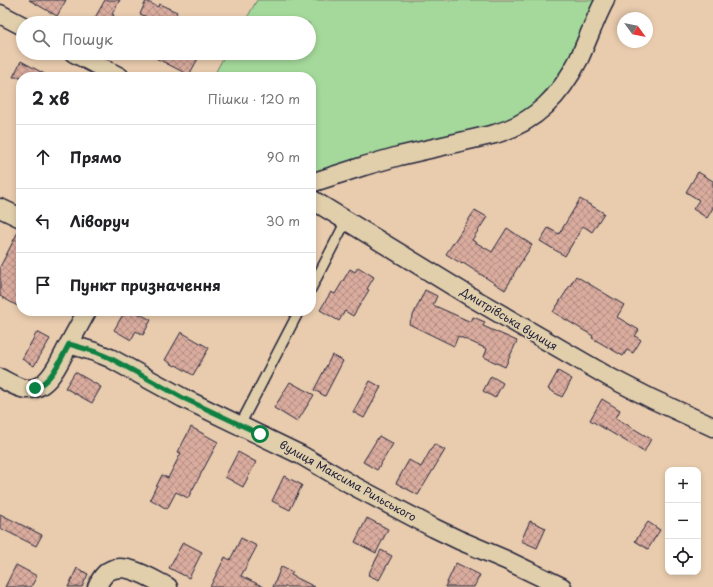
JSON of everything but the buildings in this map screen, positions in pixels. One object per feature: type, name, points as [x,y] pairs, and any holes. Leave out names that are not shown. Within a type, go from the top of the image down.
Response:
[{"type":"street","points":[[316,181],[399,156],[496,134],[525,122],[551,101],[565,83],[578,60],[605,0]]},
{"type":"street","points":[[0,14],[16,22]]},
{"type":"street","points":[[87,60],[110,72]]},
{"type":"street","name":"Дмитрівська вулиця","points":[[316,202],[477,300],[608,377],[713,427]]},
{"type":"street","points":[[0,208],[16,216]]},
{"type":"street","points":[[0,378],[25,389],[31,389],[41,385],[53,373],[84,316]]},
{"type":"street","name":"вулиця Максима Рильського","points":[[69,344],[110,358],[183,398],[311,460],[362,490],[448,535],[506,560],[562,587]]},
{"type":"street","points":[[97,587],[105,574],[114,568],[135,571],[168,587]]},
{"type":"lane","points":[[316,279],[346,221]]},
{"type":"lane","points":[[240,425],[296,316]]},
{"type":"green space","points":[[257,0],[602,0],[552,93],[512,123],[420,146],[373,154],[327,168],[316,174],[316,72],[216,72],[222,60],[316,60],[316,16],[248,16]]},
{"type":"route","points":[[35,388],[45,382],[53,373],[69,344],[110,358],[183,398],[260,434]]}]
